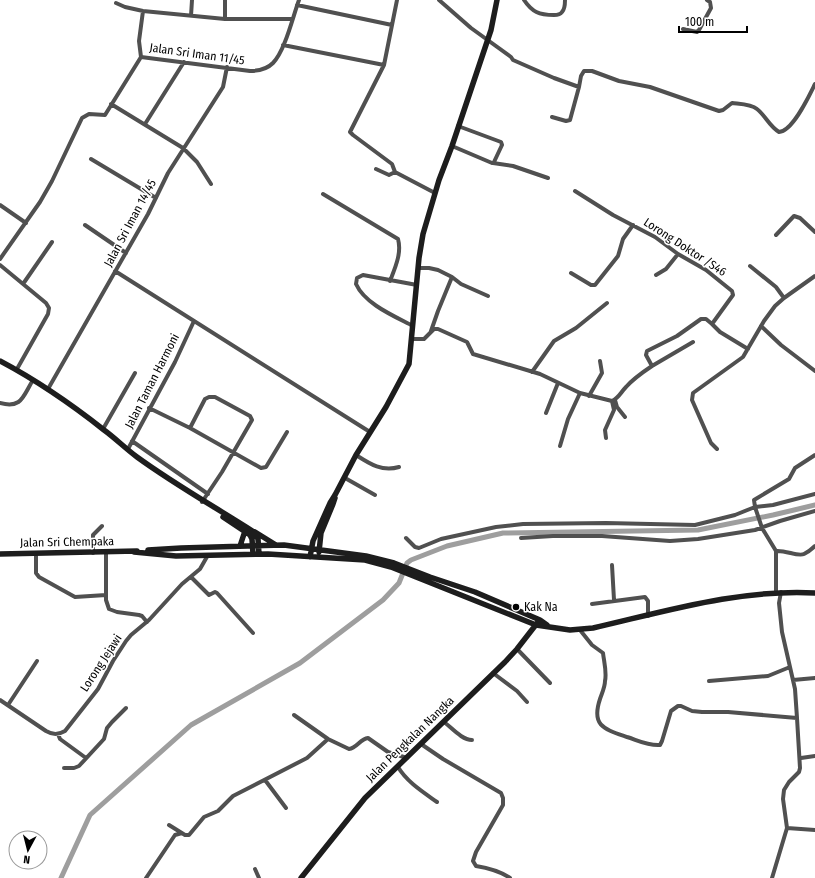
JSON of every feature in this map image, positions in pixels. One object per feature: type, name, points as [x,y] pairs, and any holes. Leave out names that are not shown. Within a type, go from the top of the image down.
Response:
[{"type":"main road","points":[[310,557],[313,541],[330,503],[345,478],[356,455],[405,374],[409,364],[422,240],[435,192],[488,40],[498,0]]},
{"type":"main road","points":[[0,361],[48,389],[169,479],[196,496],[245,531],[252,539],[256,554]]},
{"type":"main road","points":[[318,557],[321,533],[333,504],[335,495]]},
{"type":"main road","points":[[202,501],[277,545]]},
{"type":"main road","points":[[240,546],[245,531]]},
{"type":"main road","points":[[254,532],[260,545],[256,554]]},
{"type":"main road","points":[[134,552],[181,548],[277,545],[366,556],[395,565],[549,626],[580,630],[728,597],[778,592],[815,593]]},
{"type":"main road","points":[[134,552],[176,556],[256,554],[318,557],[365,560],[395,565]]},
{"type":"main road","name":"Jalan Sri Chempaka","points":[[0,554],[134,552]]},
{"type":"main road","name":"Jalan Pengkalan Nangka","points":[[301,878],[365,798],[517,649],[538,622]]},
{"type":"street","points":[[191,16],[192,0]]},
{"type":"street","points":[[225,0],[225,19]]},
{"type":"street","name":"Jalan Sri Iman 11/45","points":[[141,57],[250,71],[264,69],[274,62],[283,45],[299,0]]},
{"type":"street","points":[[397,0],[384,65],[350,132],[392,164],[395,172],[435,192]]},
{"type":"street","points":[[439,0],[517,62],[579,87]]},
{"type":"street","points":[[524,0],[534,11],[544,15],[561,14],[565,0]]},
{"type":"street","points":[[683,29],[697,32],[699,30],[711,8],[710,2],[707,0]]},
{"type":"street","points":[[116,3],[125,7],[143,11],[191,16],[225,19],[292,19]]},
{"type":"street","points":[[297,6],[392,25]]},
{"type":"street","points":[[0,259],[26,223],[52,182],[82,118],[89,114],[105,115],[141,57],[139,41],[143,11]]},
{"type":"street","points":[[283,45],[384,65]]},
{"type":"street","points":[[145,124],[184,62]]},
{"type":"street","name":"Jalan Sri Iman 14/45","points":[[48,389],[148,214],[168,173],[223,87],[227,67]]},
{"type":"street","points":[[552,117],[566,122],[570,120],[582,73],[584,71],[588,71],[618,81],[650,86],[719,110],[723,110],[732,103],[753,107],[759,111],[776,130],[781,132],[798,115],[815,84]]},
{"type":"street","points":[[111,104],[183,148],[197,162],[211,184]]},
{"type":"street","points":[[458,126],[501,142],[502,145],[494,162],[492,163]]},
{"type":"street","points":[[452,146],[492,163],[513,166],[548,178]]},
{"type":"street","points":[[91,159],[156,198]]},
{"type":"street","points":[[376,169],[389,176],[395,172]]},
{"type":"street","name":"Lorong Doktor /S46","points":[[575,191],[614,215],[655,237],[678,254],[706,270],[733,292],[733,295],[712,324]]},
{"type":"street","points":[[323,194],[398,239],[400,245],[399,253],[390,281]]},
{"type":"street","points":[[0,205],[26,223]]},
{"type":"street","points":[[776,235],[794,216],[798,216],[815,232]]},
{"type":"street","points":[[85,225],[126,253]]},
{"type":"street","points":[[571,273],[591,285],[595,284],[618,256],[623,239],[633,225]]},
{"type":"street","points":[[23,284],[52,242]]},
{"type":"street","points":[[656,275],[666,269],[678,254]]},
{"type":"street","points":[[0,265],[46,303],[49,308],[48,314],[17,370]]},
{"type":"street","points":[[750,266],[776,287],[784,298]]},
{"type":"street","points":[[418,268],[438,270],[452,277],[461,284],[488,296]]},
{"type":"street","points":[[115,272],[370,432]]},
{"type":"street","points":[[414,327],[385,311],[364,296],[356,284],[357,278],[363,275],[417,285]]},
{"type":"street","points":[[717,450],[711,443],[691,397],[692,393],[743,357],[761,326],[775,306],[815,276]]},
{"type":"street","points":[[430,333],[452,277]]},
{"type":"street","points":[[532,372],[554,341],[576,328],[607,303]]},
{"type":"street","points":[[652,366],[646,355],[647,351],[677,336],[701,319],[706,319],[720,332],[748,349]]},
{"type":"street","name":"Jalan Taman Harmoni","points":[[128,449],[175,362],[194,321]]},
{"type":"street","points":[[761,326],[815,371]]},
{"type":"street","points":[[412,339],[424,339],[435,329],[442,330],[467,342],[473,354],[532,372],[589,396],[614,400]]},
{"type":"street","points":[[606,438],[605,430],[614,410],[614,400],[641,373],[693,342]]},
{"type":"street","points":[[589,396],[602,374],[600,361]]},
{"type":"street","points":[[103,429],[134,373]]},
{"type":"street","points":[[0,403],[15,405],[20,401],[33,380]]},
{"type":"street","points":[[546,413],[558,383]]},
{"type":"street","points":[[560,446],[568,419],[580,393]]},
{"type":"street","points":[[190,428],[208,397],[215,397],[250,416],[252,419],[252,422],[208,494],[202,501]]},
{"type":"street","points":[[614,400],[617,407],[625,417]]},
{"type":"street","points":[[150,408],[190,428],[259,468],[266,467],[287,432]]},
{"type":"street","points":[[132,441],[208,494]]},
{"type":"street","points":[[356,455],[373,466],[386,469],[399,467]]},
{"type":"street","points":[[772,878],[787,828],[783,799],[784,790],[789,782],[799,772],[801,758],[793,680],[782,632],[776,551],[755,510],[754,500],[789,479],[795,468],[815,455]]},
{"type":"street","points":[[169,479],[174,470]]},
{"type":"street","points":[[345,478],[375,495]]},
{"type":"street","points":[[182,488],[188,480]]},
{"type":"street","points":[[406,538],[415,547],[419,548],[441,539],[496,527],[523,524],[606,523],[695,525],[815,494]]},
{"type":"street","points":[[521,538],[560,536],[685,540],[762,526],[815,511]]},
{"type":"street","points":[[93,553],[93,535],[102,526]]},
{"type":"street","points":[[776,551],[786,551],[800,555],[804,554],[815,546]]},
{"type":"street","points":[[106,552],[106,601],[109,609],[117,612],[142,616],[147,622]]},
{"type":"street","points":[[36,554],[36,573],[39,577],[75,597],[106,595]]},
{"type":"street","name":"Lorong Jejawi","points":[[58,734],[64,731],[98,689],[113,661],[131,635],[147,622],[182,584],[200,569],[208,555]]},
{"type":"street","points":[[612,566],[614,600]]},
{"type":"street","points":[[191,577],[208,595],[216,592],[253,633]]},
{"type":"street","points":[[592,604],[614,600],[646,598],[648,600],[648,616]]},
{"type":"street","points":[[580,630],[592,646],[603,653],[606,681],[596,711],[598,721],[607,729],[650,745],[660,745],[671,711],[678,706],[692,711],[734,712],[797,718]]},
{"type":"street","points":[[517,649],[550,683]]},
{"type":"street","points":[[8,705],[37,661]]},
{"type":"street","points":[[709,680],[768,676],[790,667]]},
{"type":"street","points":[[493,673],[517,691],[527,702]]},
{"type":"street","points":[[793,680],[815,678]]},
{"type":"street","points":[[0,700],[46,731],[58,734],[60,739],[86,758]]},
{"type":"street","points":[[64,768],[70,769],[76,767],[86,758],[104,739],[107,728],[126,708]]},
{"type":"street","points":[[294,715],[328,739],[349,749],[352,749],[363,739],[368,738],[388,752],[407,758]]},
{"type":"street","points":[[444,722],[467,740],[472,740]]},
{"type":"street","points":[[169,824],[182,833],[189,835],[204,817],[218,811],[234,796],[307,758],[328,739]]},
{"type":"street","points":[[421,744],[443,759],[501,793],[503,798],[502,804],[476,852],[473,861],[476,866],[487,868],[504,874],[510,878]]},
{"type":"street","points":[[801,758],[815,756]]},
{"type":"street","points":[[398,767],[414,785],[438,802]]},
{"type":"street","points":[[265,780],[286,808]]},
{"type":"street","points":[[787,828],[815,830]]},
{"type":"street","points":[[146,878],[175,835],[182,833]]},
{"type":"street","points":[[255,869],[259,878]]},
{"type":"waterway","points":[[61,878],[90,815],[191,725],[300,663],[383,600],[399,583],[407,563],[411,560],[447,546],[503,533],[698,530],[815,505]]},
{"type":"place","name":"Kak Na","points":[[516,607]]}]
